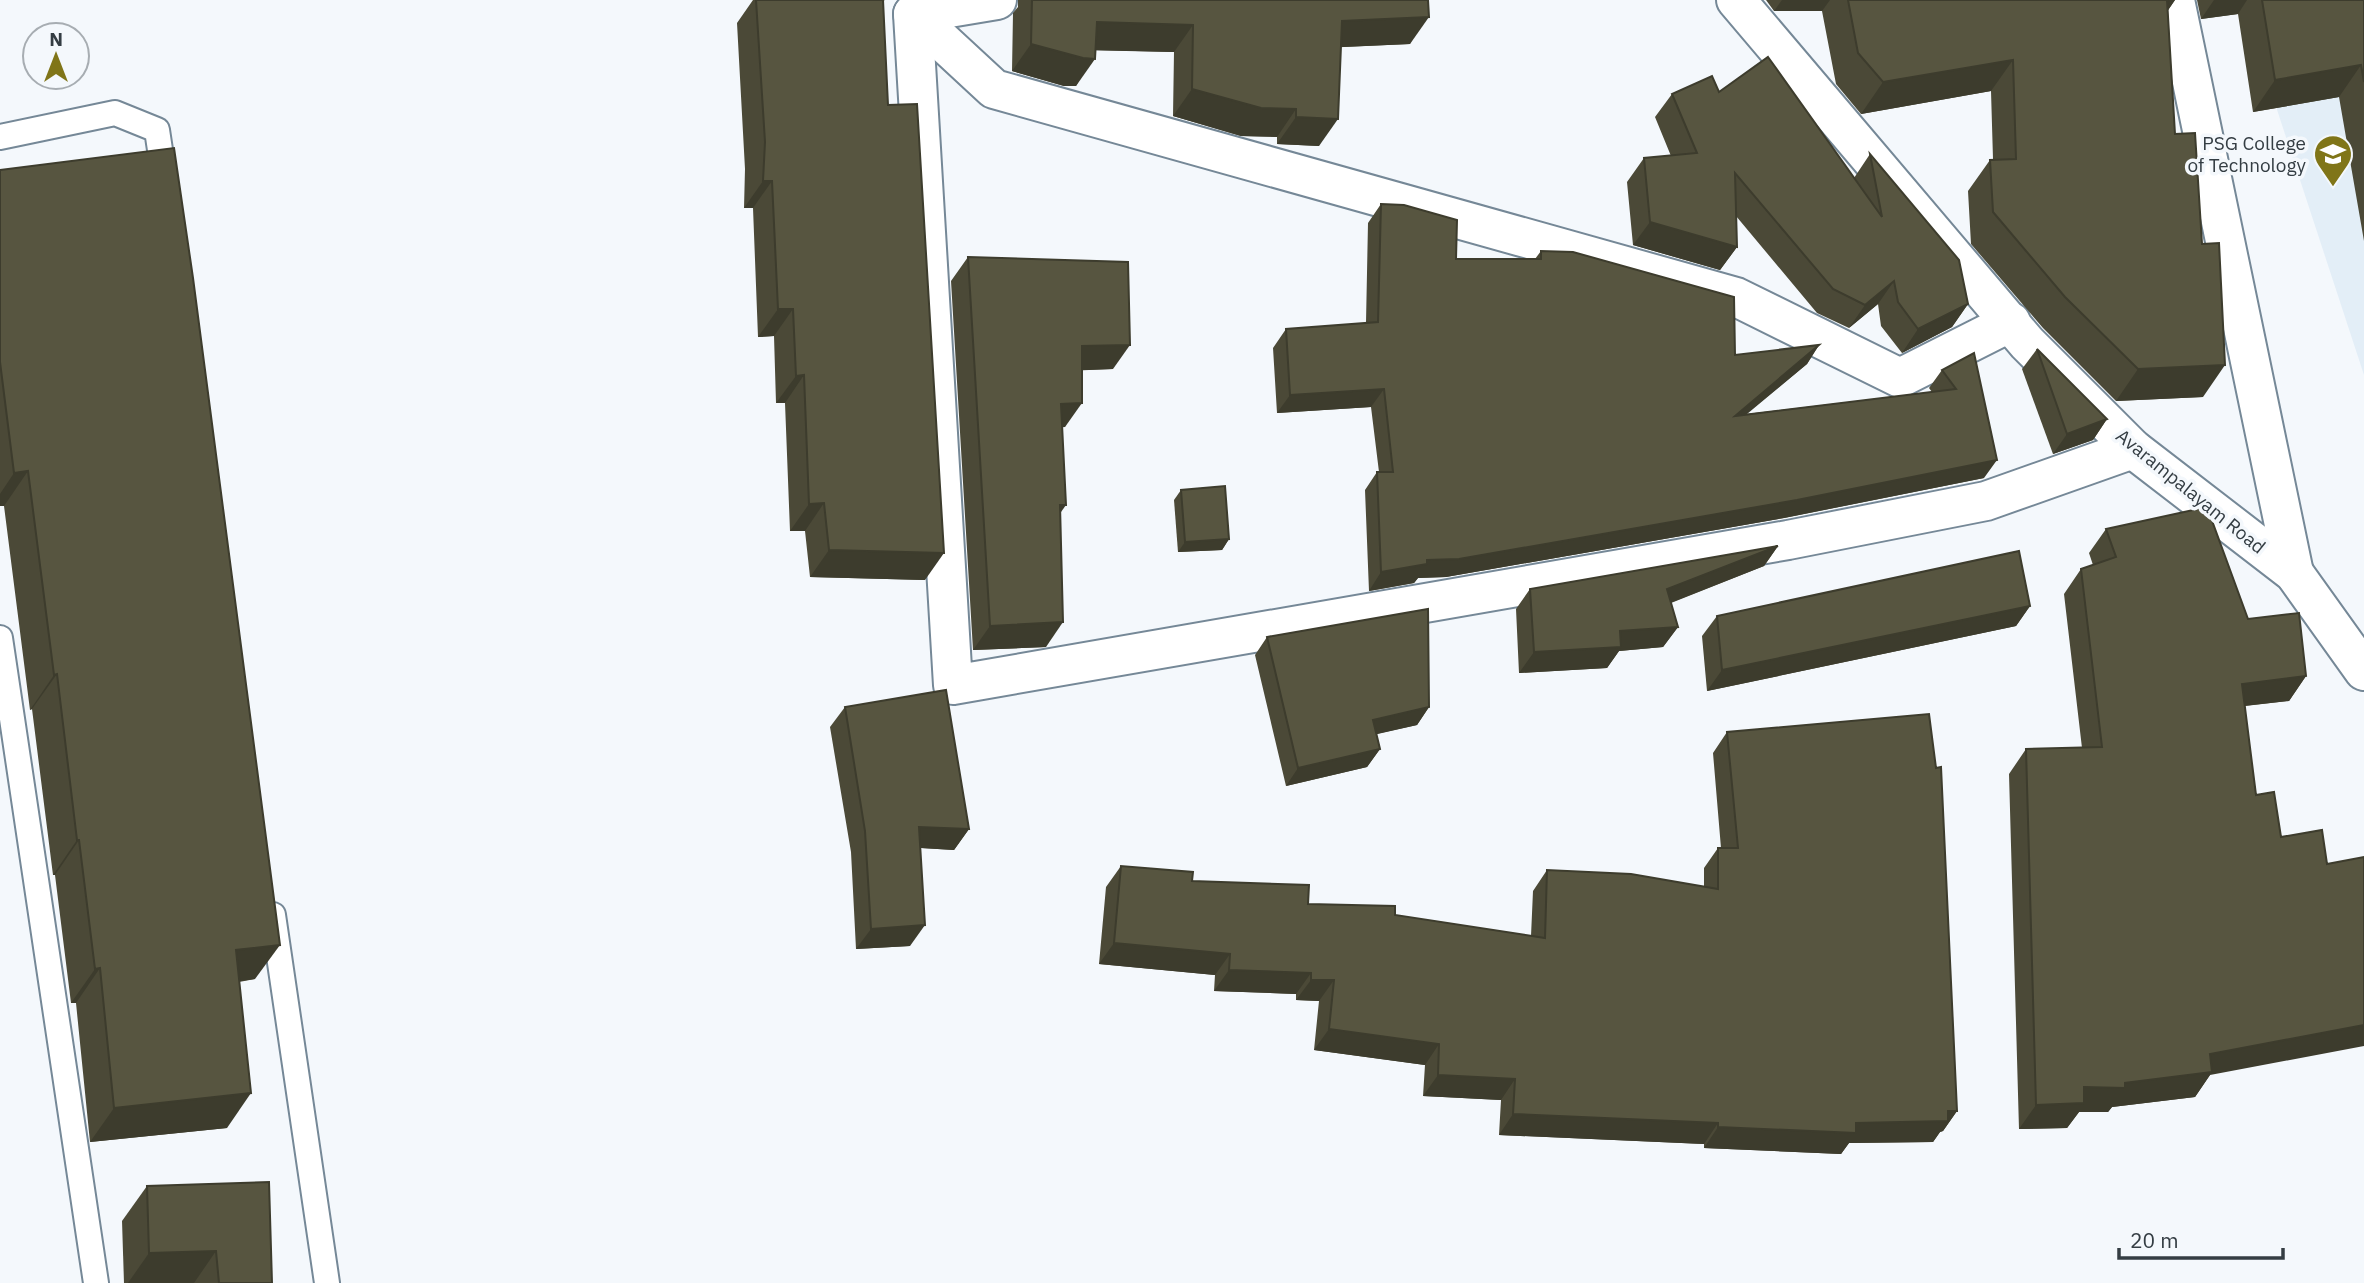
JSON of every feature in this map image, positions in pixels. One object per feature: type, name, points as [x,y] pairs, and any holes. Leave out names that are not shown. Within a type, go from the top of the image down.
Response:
[{"type":"street","points":[[913,14],[997,0]]},
{"type":"street","name":"Avarampalayam Road","points":[[1736,0],[2027,343],[2133,449],[2294,573],[2364,671]]},
{"type":"street","points":[[2175,0],[2294,573]]},
{"type":"street","points":[[913,14],[994,89],[1736,298],[1900,378],[2011,322]]},
{"type":"street","points":[[913,14],[953,685],[1788,540],[1986,501],[2133,449]]},
{"type":"lane","points":[[0,137],[115,114],[158,130],[170,212]]},
{"type":"lane","points":[[0,638],[96,1283]]},
{"type":"lane","points":[[270,899],[327,1283]]},
{"type":"shaded area","name":"PSG College of Technology","points":[[2241,0],[2364,0],[2364,375]]},
{"type":"building","points":[[756,0],[883,0],[888,105],[917,104],[944,553],[829,550],[824,503],[809,504],[804,375],[796,376],[793,309],[778,309],[772,181],[763,181],[765,142]]},
{"type":"building","points":[[1032,0],[1428,0],[1429,17],[1342,21],[1338,119],[1296,117],[1296,109],[1261,108],[1192,89],[1193,25],[1097,22],[1095,59],[1031,44]]},
{"type":"building","points":[[1848,0],[2167,0],[2175,134],[2195,133],[2202,244],[2219,243],[2225,365],[2138,369],[2065,297],[1993,212],[1990,160],[2016,159],[2013,60],[1883,82],[1858,53]]},
{"type":"building","points":[[2262,0],[2364,0],[2364,82],[2361,65],[2275,80]]},
{"type":"building","points":[[1768,57],[1882,217],[1870,154],[1959,260],[1968,304],[1918,329],[1898,302],[1894,281],[1865,305],[1833,289],[1735,173],[1737,247],[1650,222],[1644,158],[1697,153],[1672,94],[1712,76],[1719,92]]},
{"type":"building","points":[[174,148],[280,945],[236,950],[251,1093],[114,1108],[100,968],[95,969],[28,471],[14,473],[0,362],[0,170]]},
{"type":"building","points":[[1381,204],[1404,205],[1457,220],[1456,259],[1541,259],[1541,251],[1573,252],[1734,297],[1735,355],[1819,345],[1735,416],[1956,389],[1942,370],[1974,353],[1997,460],[1797,500],[1459,559],[1427,560],[1427,564],[1381,572],[1377,472],[1393,472],[1384,389],[1290,395],[1286,329],[1378,322]]},
{"type":"building","points":[[968,257],[1128,262],[1130,345],[1082,346],[1082,403],[1061,404],[1066,505],[1060,505],[1063,622],[990,626]]},
{"type":"building","points":[[2037,349],[2107,419],[2067,434]]},
{"type":"building","points":[[1225,486],[1229,539],[1185,542],[1181,490]]},
{"type":"building","points":[[2207,507],[2248,619],[2299,613],[2306,676],[2242,684],[2256,795],[2274,792],[2281,837],[2322,830],[2327,864],[2364,857],[2364,1025],[2210,1054],[2212,1072],[2125,1083],[2125,1088],[2084,1087],[2084,1103],[2036,1105],[2026,749],[2102,747],[2081,569],[2116,557],[2106,529]]},
{"type":"building","points":[[1778,546],[1667,589],[1678,627],[1620,631],[1621,647],[1534,652],[1530,589]]},
{"type":"building","points":[[2019,551],[2030,606],[1722,670],[1717,616]]},
{"type":"building","points":[[1428,609],[1429,707],[1373,720],[1380,749],[1298,768],[1267,637]]},
{"type":"building","points":[[946,690],[969,829],[919,827],[925,925],[871,929],[865,831],[845,707]]},
{"type":"building","points":[[1929,714],[1936,768],[1941,767],[1957,1111],[1948,1111],[1948,1121],[1856,1123],[1856,1133],[1718,1127],[1718,1123],[1513,1114],[1515,1079],[1438,1075],[1439,1044],[1329,1029],[1334,980],[1311,980],[1311,973],[1229,970],[1230,954],[1114,943],[1121,866],[1193,872],[1192,881],[1309,885],[1308,904],[1395,906],[1395,915],[1545,938],[1547,870],[1631,874],[1718,889],[1718,848],[1738,848],[1727,732]]},
{"type":"building","points":[[269,1182],[272,1283],[219,1283],[216,1251],[149,1253],[147,1186]]},
{"type":"place","name":"PSG College of Technology","points":[[2333,188]]}]
